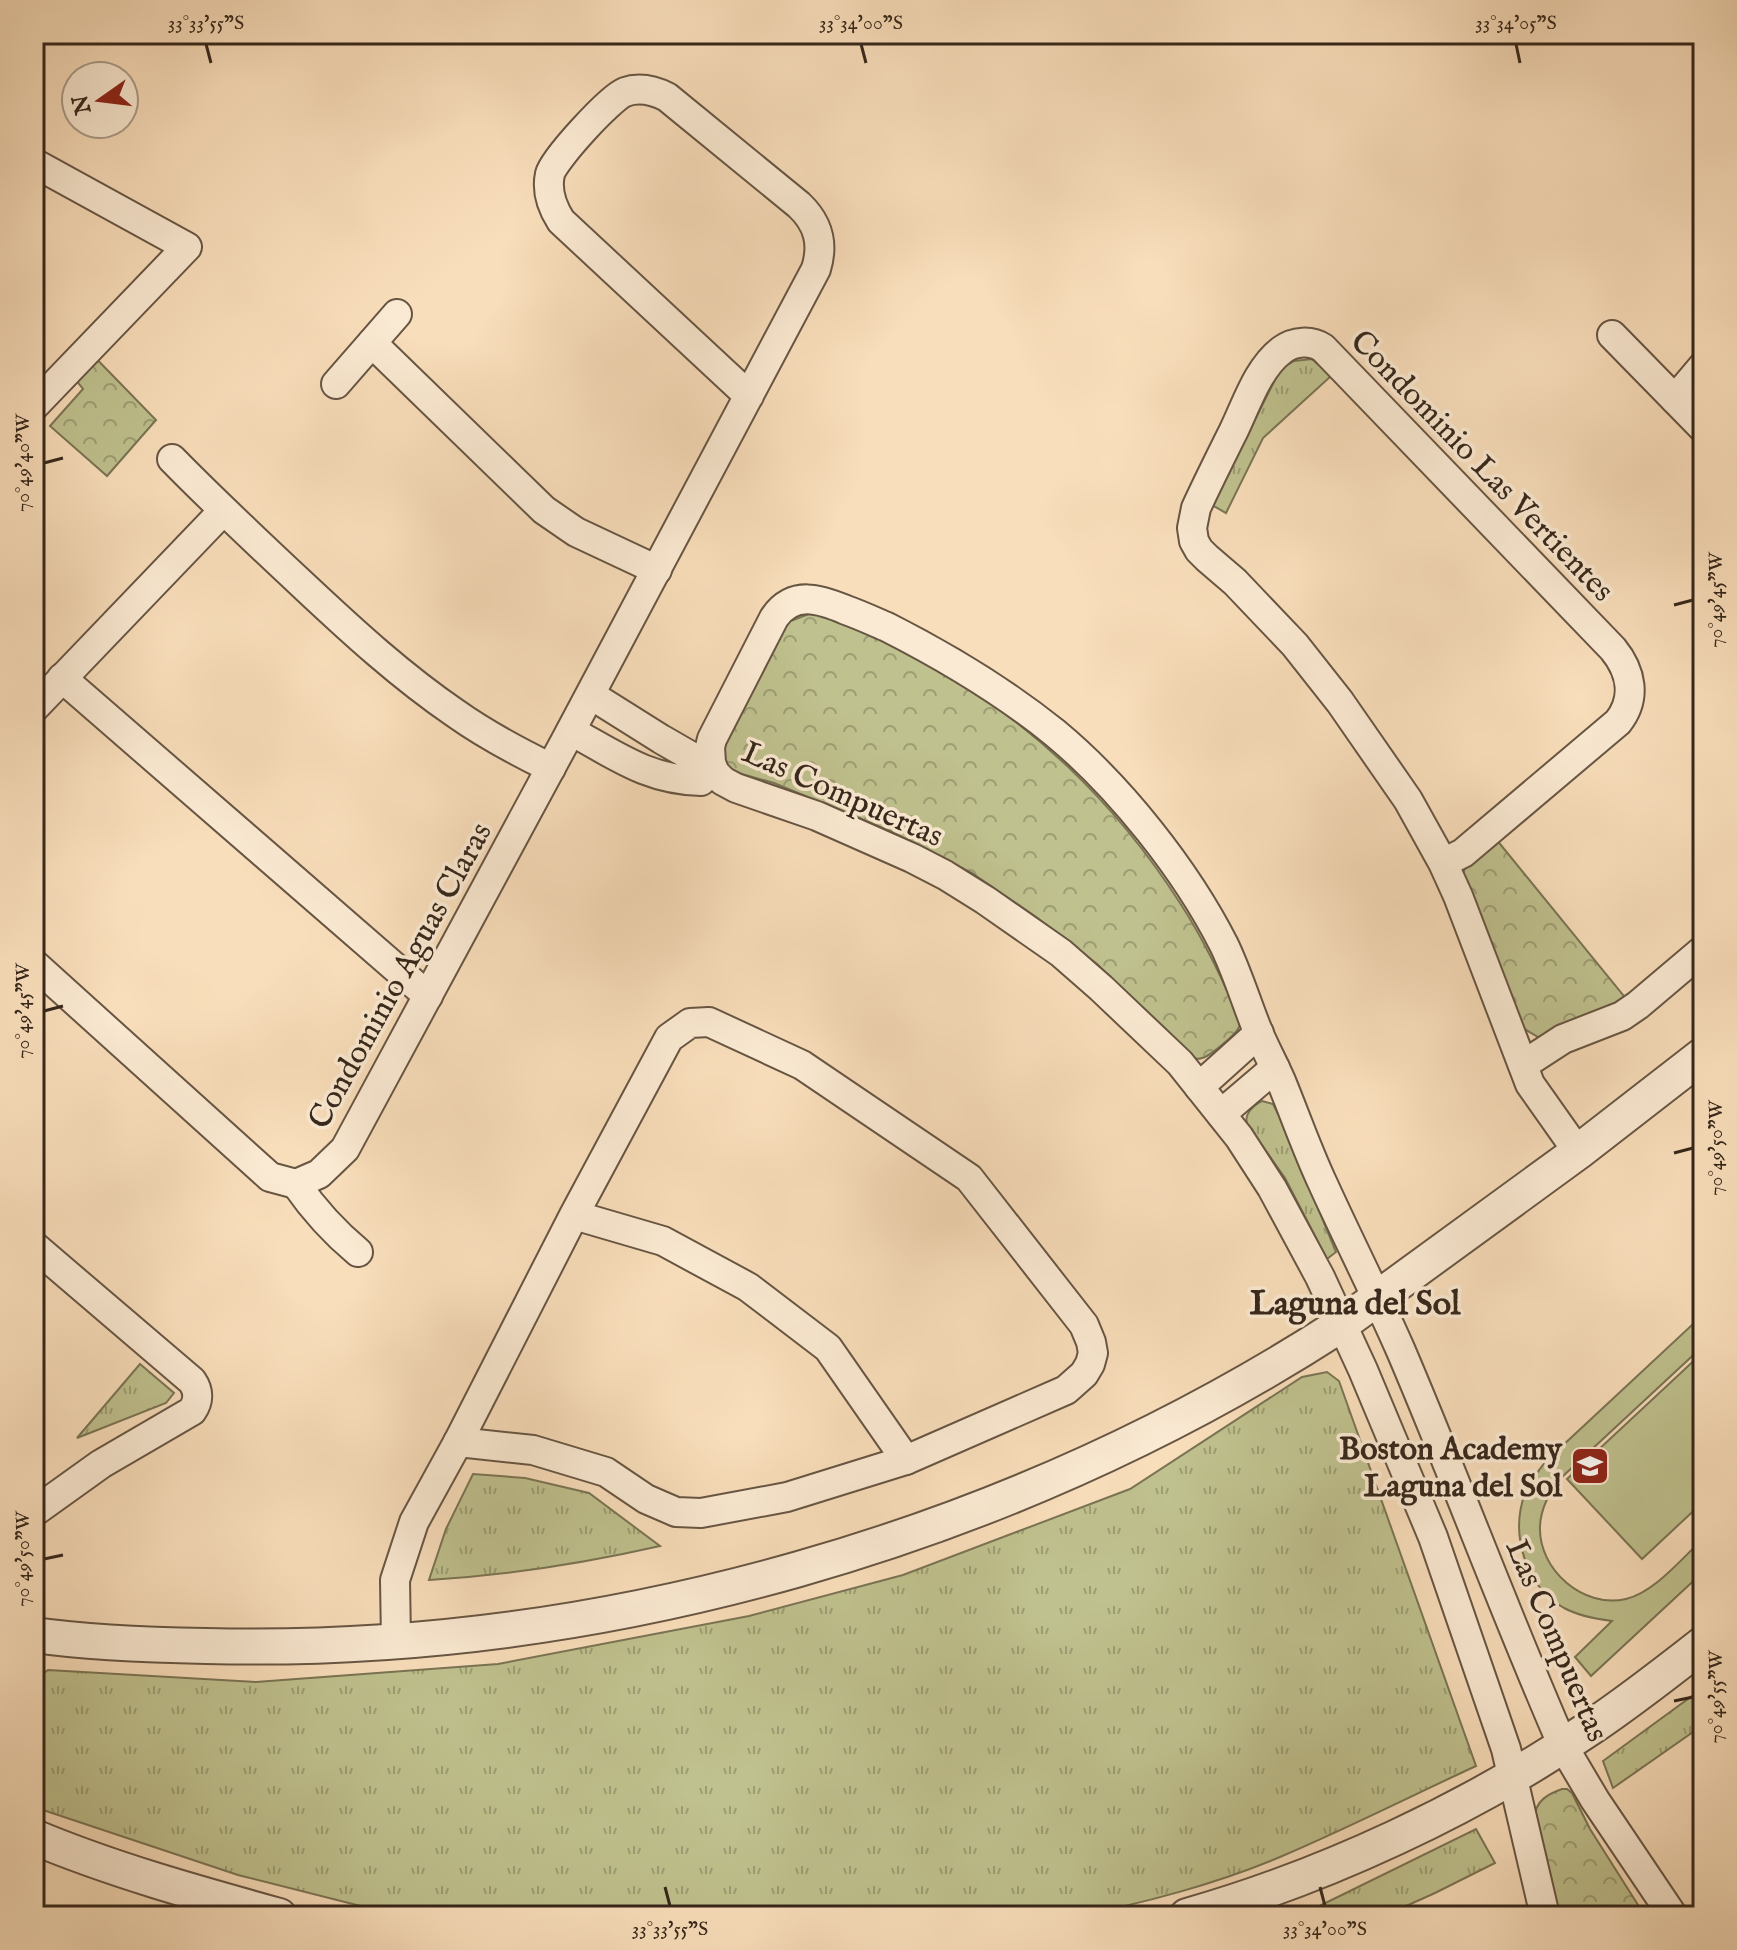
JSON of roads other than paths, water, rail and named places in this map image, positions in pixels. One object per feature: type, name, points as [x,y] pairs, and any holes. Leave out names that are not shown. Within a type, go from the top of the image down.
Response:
[{"type":"street","name":"Condominio Aguas Claras","points":[[296,1184],[319,1174],[345,1149],[591,695],[749,396],[816,269],[820,249],[815,225],[799,205],[667,97],[646,89],[624,92],[604,107],[553,166],[549,186],[553,209],[561,221],[749,396]]},
{"type":"street","points":[[34,163],[187,247],[37,397]]},
{"type":"street","points":[[336,384],[397,314]]},
{"type":"street","points":[[1612,335],[1703,428]]},
{"type":"street","name":"Condominio Las Vertientes","points":[[1443,863],[1463,853],[1618,722],[1627,708],[1629,679],[1623,662],[1613,649],[1323,348],[1308,342],[1292,344],[1283,349],[1259,377],[1196,508],[1192,528],[1194,541],[1207,558],[1278,626],[1323,678],[1396,780],[1443,863],[1533,1090],[1578,1152]]},
{"type":"street","points":[[372,343],[553,516],[576,532],[657,570]]},
{"type":"street","points":[[1675,399],[1703,366]]},
{"type":"street","points":[[172,459],[223,511],[369,646],[414,683],[500,742],[551,768]]},
{"type":"street","points":[[223,511],[46,694],[428,996]]},
{"type":"street","name":"Las Compuertas","points":[[1545,1916],[1514,1777],[1433,1537],[1320,1277],[1272,1188],[1221,1114],[1180,1063],[1091,979],[1061,953],[985,900],[945,875],[878,842],[817,816],[729,785],[713,769],[712,739],[779,611],[796,600],[828,602],[874,621],[938,653],[1030,714],[1066,743],[1111,787],[1160,846],[1204,910],[1229,956],[1321,1180],[1377,1297],[1563,1746],[1595,1800],[1673,1916]]},
{"type":"street","points":[[571,731],[661,777],[701,781],[713,769],[591,695]]},
{"type":"street","points":[[1523,1065],[1563,1039],[1629,1011],[1703,950]]},
{"type":"street","points":[[34,964],[270,1177],[296,1184],[336,1234],[358,1252]]},
{"type":"street","points":[[396,1641],[395,1580],[414,1522],[669,1038],[690,1023],[709,1022],[802,1065],[969,1178],[1084,1325],[1093,1353],[1090,1364],[1076,1382],[1053,1397],[906,1460],[787,1497],[701,1513],[676,1512],[646,1499],[606,1472],[533,1450],[458,1442]]},
{"type":"street","points":[[1199,1087],[1259,1033]]},
{"type":"street","points":[[36,1631],[160,1645],[256,1648],[396,1641],[547,1624],[697,1594],[861,1550],[936,1525],[1121,1447],[1253,1378],[1342,1324],[1578,1152],[1703,1055]]},
{"type":"street","points":[[1221,1114],[1275,1068]]},
{"type":"street","points":[[574,1215],[663,1241],[748,1287],[828,1348],[906,1460]]},
{"type":"street","points":[[34,1246],[192,1381],[196,1386],[197,1399],[192,1411],[101,1464],[34,1512]]},
{"type":"street","points":[[1187,1916],[1325,1868],[1514,1777],[1593,1726],[1703,1644]]},
{"type":"street","points":[[34,1837],[115,1867],[279,1916]]},
{"type":"place","name":"Boston Academy Laguna del Sol","points":[[1590,1466]]},
{"type":"district","name":"Laguna del Sol","points":[[1355,1302]]}]
